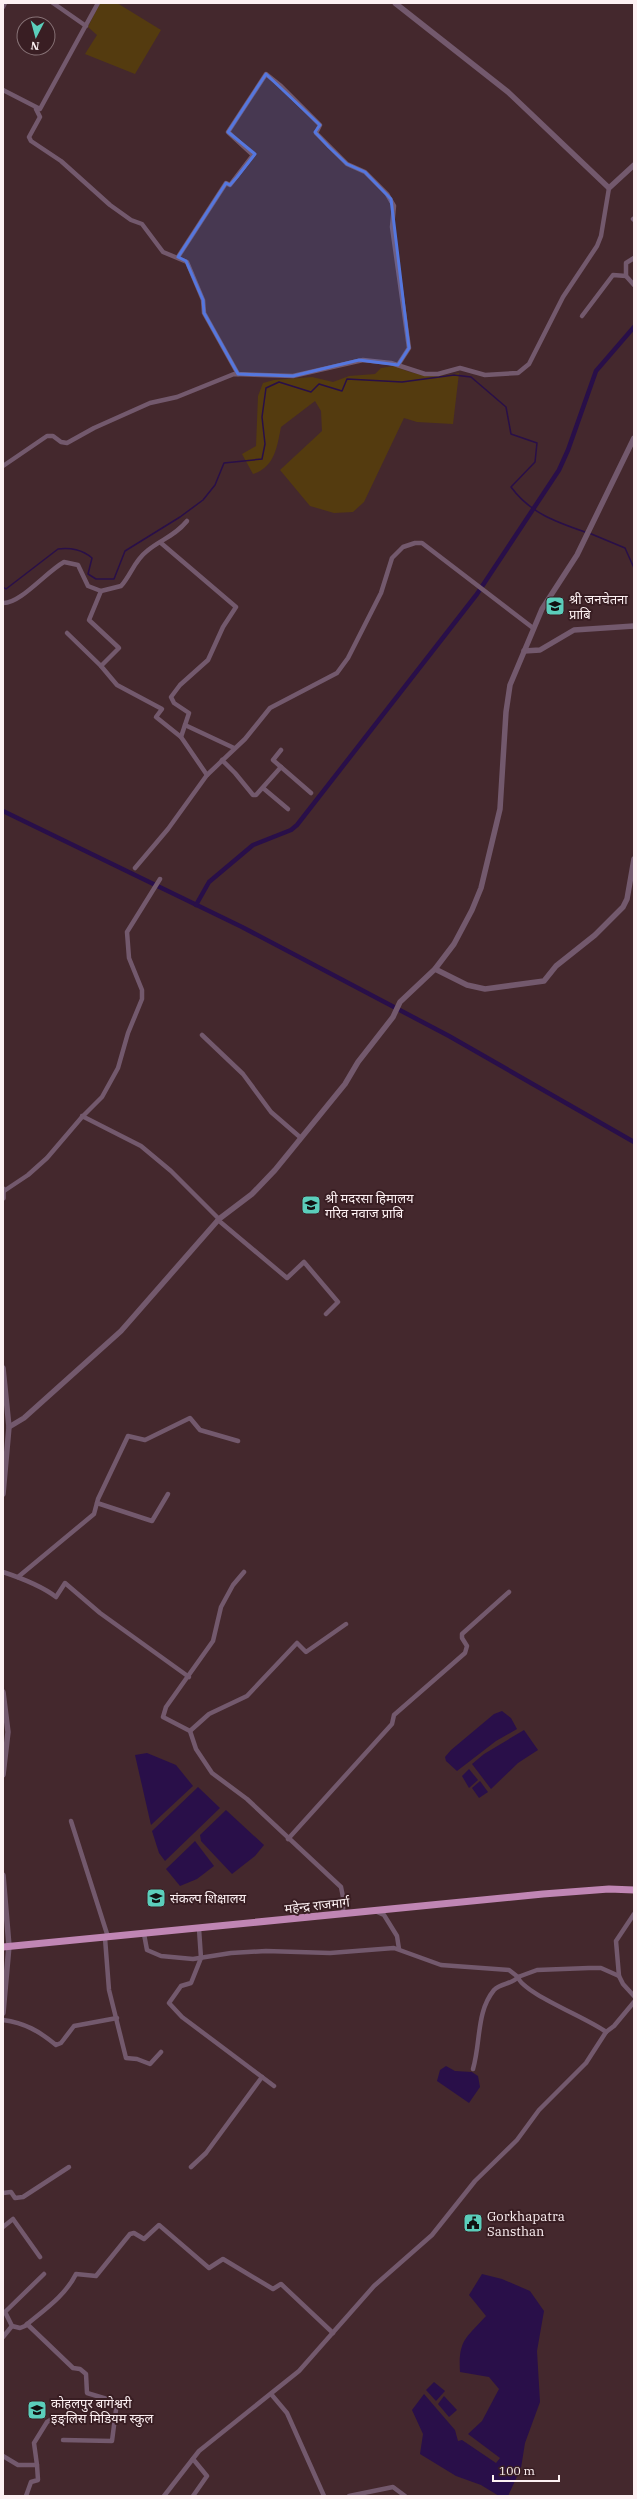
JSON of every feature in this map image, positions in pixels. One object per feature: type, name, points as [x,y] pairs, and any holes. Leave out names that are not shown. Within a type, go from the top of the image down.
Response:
[{"type":"highway","name":"महेन्द्र राजमार्ग","points":[[6,1947],[543,1894],[609,1889],[634,1890]]},
{"type":"street","points":[[3,7],[5,3]]},
{"type":"street","points":[[53,3],[86,26]]},
{"type":"street","points":[[36,109],[40,109],[47,99],[98,3]]},
{"type":"street","points":[[395,3],[508,92],[609,188]]},
{"type":"street","points":[[178,257],[226,183],[230,185],[253,155],[228,132],[266,74],[281,86],[320,125],[316,133],[329,147],[347,164],[365,172],[391,199],[394,206],[392,227],[409,348],[398,365]]},
{"type":"street","points":[[3,90],[36,109],[40,117],[29,137],[31,141],[61,161],[110,205],[131,220],[142,224],[163,252],[178,257],[189,266],[203,300],[204,313],[238,374]]},
{"type":"street","points":[[3,466],[47,436],[53,436],[61,442],[67,443],[94,428],[150,403],[177,397],[238,374],[270,377],[293,376],[327,369],[359,360],[398,365],[425,374],[445,373],[460,368],[490,375],[515,374],[522,371],[532,359],[563,297],[597,246],[602,232],[609,188],[634,165]]},
{"type":"street","points":[[626,276],[626,263],[634,258]]},
{"type":"street","points":[[582,316],[613,274],[626,276],[634,285]]},
{"type":"street","points":[[10,1427],[24,1418],[121,1331],[218,1220],[261,1185],[345,1084],[358,1062],[393,1017],[400,1002],[435,969],[462,929],[481,888],[502,793],[507,698],[510,685],[533,628],[545,603],[577,555],[634,438]]},
{"type":"street","points":[[3,603],[10,603],[21,598],[44,575],[64,562],[78,565],[88,586],[101,591],[121,586],[127,580],[137,560],[148,550],[174,535],[187,521]]},
{"type":"street","points":[[161,543],[236,607],[223,627],[208,660],[180,685],[171,697],[174,703],[189,713],[181,737]]},
{"type":"street","points":[[135,868],[168,829],[207,775],[245,739],[270,708],[337,673],[344,665],[381,593],[392,558],[403,547],[415,543],[422,543],[477,587],[533,628]]},
{"type":"street","points":[[101,591],[89,620],[119,648],[101,666]]},
{"type":"street","points":[[524,651],[540,650],[574,630],[634,626]]},
{"type":"street","points":[[67,633],[101,666],[117,685],[162,709],[156,717],[181,737],[207,775]]},
{"type":"street","points":[[185,725],[234,748]]},
{"type":"street","points":[[281,750],[273,760],[311,792]]},
{"type":"street","points":[[222,760],[253,795],[263,788],[281,767]]},
{"type":"street","points":[[263,788],[288,809]]},
{"type":"street","points":[[435,969],[467,985],[485,989],[544,981],[556,966],[595,935],[623,907],[634,859]]},
{"type":"street","points":[[3,1198],[4,1190],[28,1175],[47,1158],[82,1116],[102,1097],[115,1075],[142,999],[138,978],[130,958],[127,932],[152,895],[160,880]]},
{"type":"street","points":[[202,1036],[242,1074],[271,1112],[301,1138]]},
{"type":"street","points":[[82,1116],[141,1146],[171,1171],[218,1220],[287,1278],[304,1262],[338,1302],[326,1314]]},
{"type":"street","points":[[3,1368],[10,1427],[3,1494]]},
{"type":"street","points":[[18,1577],[94,1514],[97,1503],[128,1436],[145,1440],[190,1418],[200,1430],[238,1441]]},
{"type":"street","points":[[97,1503],[152,1521],[168,1494]]},
{"type":"street","points":[[3,1572],[18,1577],[38,1588],[45,1588],[56,1597],[65,1584],[100,1613],[189,1677]]},
{"type":"street","points":[[244,1572],[233,1585],[221,1607],[213,1641],[189,1677],[166,1707],[163,1717],[190,1732],[196,1749],[212,1773],[247,1799],[341,1887],[343,1897],[342,1914]]},
{"type":"street","points":[[288,1839],[392,1724],[394,1715],[465,1653],[467,1646],[462,1638],[462,1634],[510,1592]]},
{"type":"street","points":[[190,1732],[209,1714],[247,1696],[297,1643],[306,1652],[346,1624]]},
{"type":"street","points":[[3,1692],[8,1732],[3,1775]]},
{"type":"street","points":[[71,1821],[106,1938],[109,1990],[126,2058],[138,2059],[150,2064],[161,2052]]},
{"type":"street","points":[[3,1875],[6,1947],[3,2013]]},
{"type":"street","points":[[375,1911],[384,1915],[397,1936],[399,1949]]},
{"type":"street","points":[[634,1914],[616,1941],[619,1976],[623,1984],[634,1996]]},
{"type":"street","points":[[199,1929],[201,1958],[191,1983],[181,1986],[169,2003],[178,2014],[274,2086]]},
{"type":"street","points":[[144,1934],[148,1950],[153,1953],[170,1957],[201,1958],[266,1951],[330,1953],[384,1947],[399,1949],[441,1965],[509,1970],[518,1977],[526,1987],[606,2032]]},
{"type":"street","points":[[473,2069],[479,2042],[481,2013],[494,1990],[518,1977],[537,1970],[601,1968],[619,1976]]},
{"type":"street","points":[[164,2496],[199,2451],[299,2371],[374,2286],[432,2235],[475,2181],[517,2140],[539,2110],[586,2063],[606,2032],[614,2026],[634,2002]]},
{"type":"street","points":[[3,2020],[22,2023],[33,2028],[56,2045],[62,2043],[74,2026],[117,2018]]},
{"type":"street","points":[[191,2167],[206,2153],[262,2077]]},
{"type":"street","points":[[3,2193],[11,2192],[15,2198],[23,2197],[69,2168]]},
{"type":"street","points":[[3,2227],[13,2219],[40,2257]]},
{"type":"street","points":[[44,2274],[5,2312],[12,2326],[20,2328],[27,2324],[69,2288],[76,2274],[96,2276],[130,2234],[134,2232],[144,2238],[159,2225],[209,2268],[223,2259],[273,2289],[281,2284],[333,2333]]},
{"type":"street","points":[[27,2324],[73,2368],[80,2369],[86,2374],[87,2393],[117,2402],[112,2441],[63,2440]]},
{"type":"street","points":[[3,2337],[12,2326]]},
{"type":"street","points":[[271,2394],[287,2413],[324,2496]]},
{"type":"street","points":[[26,2496],[31,2482],[38,2480],[34,2443],[47,2422],[52,2419]]},
{"type":"street","points":[[3,2456],[18,2465],[37,2465]]},
{"type":"street","points":[[193,2459],[207,2476],[194,2496]]},
{"type":"street","points":[[349,2496],[393,2487],[404,2496]]},
{"type":"highlighted area","points":[[266,74],[320,125],[315,132],[329,147],[347,164],[365,172],[391,199],[409,348],[398,365],[359,360],[293,376],[238,374],[204,313],[203,300],[186,261],[178,257],[186,242],[226,183],[230,185],[255,154],[228,132]]},
{"type":"shaded area","points":[[100,3],[117,3],[161,30],[135,74],[85,54],[97,35],[88,27]]},
{"type":"shaded area","points":[[394,366],[418,374],[434,376],[459,373],[453,424],[417,422],[404,418],[364,502],[353,512],[334,513],[310,506],[280,470],[322,431],[321,411],[315,401],[281,427],[274,455],[266,467],[253,474],[242,454],[256,446],[258,396],[263,383],[274,380],[312,377],[333,382],[349,376],[375,374],[381,368]]},
{"type":"shaded area","points":[[502,1711],[511,1718],[517,1729],[496,1741],[457,1771],[446,1761],[445,1757],[451,1750],[494,1714]]},
{"type":"shaded area","points":[[524,1730],[538,1750],[518,1763],[491,1789],[472,1764],[484,1754]]},
{"type":"shaded area","points":[[147,1753],[176,1765],[193,1786],[151,1825],[135,1755]]},
{"type":"shaded area","points":[[469,1769],[478,1780],[469,1788],[462,1776]]},
{"type":"shaded area","points":[[480,1781],[488,1792],[479,1798],[472,1788]]},
{"type":"shaded area","points":[[198,1787],[220,1808],[165,1861],[159,1853],[152,1831]]},
{"type":"shaded area","points":[[226,1810],[264,1845],[255,1856],[232,1874],[201,1841],[200,1835]]},
{"type":"shaded area","points":[[195,1841],[214,1866],[197,1879],[180,1886],[166,1869]]},
{"type":"shaded area","points":[[446,2066],[455,2071],[472,2072],[478,2076],[480,2087],[469,2103],[437,2081],[440,2070]]},
{"type":"shaded area","points":[[482,2274],[502,2279],[530,2291],[544,2311],[537,2351],[540,2402],[525,2443],[521,2468],[508,2496],[499,2496],[481,2485],[456,2476],[420,2454],[423,2434],[412,2410],[424,2394],[455,2430],[458,2441],[462,2440],[496,2463],[500,2458],[468,2434],[482,2421],[499,2389],[489,2377],[460,2372],[460,2353],[462,2346],[468,2335],[486,2316],[469,2295]]},
{"type":"shaded area","points":[[434,2382],[445,2391],[436,2401],[426,2390]]},
{"type":"shaded area","points":[[444,2396],[457,2410],[449,2417],[438,2404]]},
{"type":"waterway","points":[[196,905],[209,882],[253,845],[291,830],[297,825],[477,594],[559,470],[568,450],[596,371],[634,327]]},
{"type":"waterway","points":[[3,587],[6,589],[58,549],[63,548],[80,551],[92,558],[88,574],[96,579],[114,579],[125,551],[180,517],[203,500],[215,485],[224,463],[262,459],[265,444],[262,417],[266,388],[279,382],[311,392],[319,384],[342,391],[347,379],[402,382],[454,375],[471,377],[506,407],[511,434],[537,443],[535,462],[511,487],[526,504],[544,516],[585,532]]},
{"type":"waterway","points":[[589,533],[625,548],[634,568]]},
{"type":"waterway","points":[[3,811],[242,927],[449,1036],[634,1142]]},
{"type":"place","name":"श्री जनचेतना प्राबि","points":[[555,606]]},
{"type":"place","name":"श्री मदरसा हिमालय गरिव नवाज प्राबि","points":[[311,1205]]},
{"type":"place","name":"संकल्प शिक्षालय","points":[[156,1898]]},
{"type":"place","name":"Gorkhapatra Sansthan","points":[[473,2223]]},
{"type":"place","name":"कोहलपुर बागेश्वरी इङ्लिस मिडियम स्कुल","points":[[37,2410]]}]
